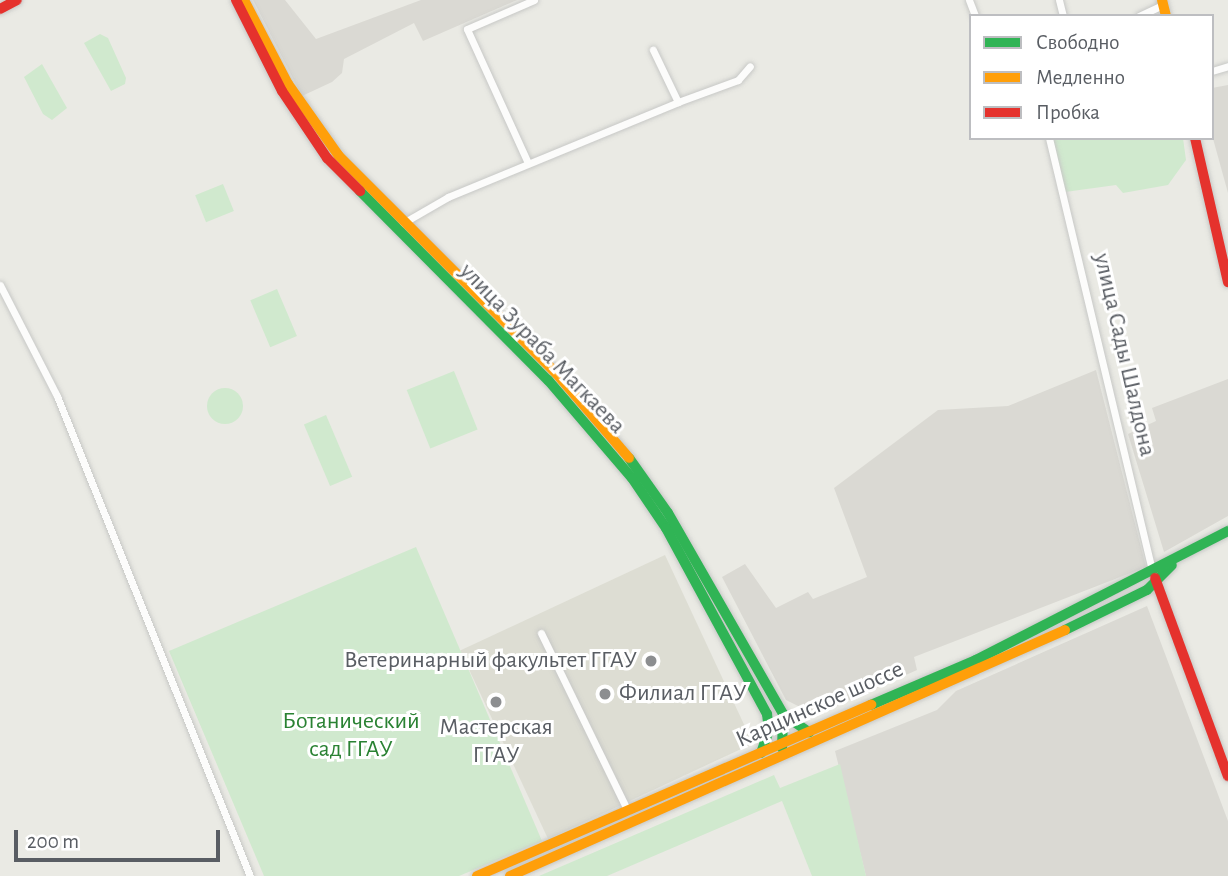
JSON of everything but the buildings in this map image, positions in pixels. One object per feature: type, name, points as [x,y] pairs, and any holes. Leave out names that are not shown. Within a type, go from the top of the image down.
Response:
[{"type":"main road","points":[[0,9],[17,0]]},
{"type":"main road","name":"улица Зураба Магкаева","points":[[236,0],[282,91],[327,158],[612,435],[662,505],[783,714],[809,732]]},
{"type":"main road","name":"улица Зураба Магкаева","points":[[244,0],[269,52],[324,136],[403,223],[552,376],[614,453],[666,528],[783,744]]},
{"type":"main road","points":[[1195,140],[1228,282]]},
{"type":"main road","name":"Карцинское шоссе","points":[[477,876],[1032,634],[1152,571],[1175,562],[1228,531]]},
{"type":"main road","name":"Карцинское шоссе","points":[[510,876],[1041,642],[1156,583],[1175,562]]},
{"type":"main road","name":"улица Сады Шалдона","points":[[1152,571],[1228,776]]},
{"type":"main road","points":[[772,761],[783,744],[783,714]]},
{"type":"main road","points":[[761,753],[769,719]]},
{"type":"main road","points":[[783,744],[798,749]]},
{"type":"street","points":[[528,163],[467,29],[534,0]]},
{"type":"street","points":[[1142,14],[1163,2]]},
{"type":"street","points":[[653,50],[678,102]]},
{"type":"street","points":[[403,223],[448,197],[738,79],[750,66]]},
{"type":"street","name":"улица Сады Шалдона","points":[[1049,140],[1152,571]]},
{"type":"street","points":[[0,285],[57,396],[250,876]]},
{"type":"street","points":[[541,633],[628,811]]},
{"type":"shaded area","points":[[253,0],[285,0],[316,39],[421,0],[517,0],[423,41],[414,23],[344,59],[342,73],[332,82],[302,96]]},
{"type":"shaded area","points":[[1228,85],[1228,193],[1213,140],[1214,88]]},
{"type":"shaded area","points":[[1096,370],[1146,567],[914,657],[917,670],[816,715],[786,700],[722,577],[745,564],[776,608],[808,592],[813,599],[867,577],[834,488],[938,410],[1008,406]]},
{"type":"shaded area","points":[[1228,379],[1228,516],[1164,552],[1128,434],[1156,421],[1152,408]]},
{"type":"shaded area","name":"Филиал ГГАУ","points":[[665,555],[753,744],[548,839],[460,651]]},
{"type":"shaded area","points":[[1147,606],[1228,821],[1228,876],[866,876],[835,751],[937,710],[956,691]]},
{"type":"green space","points":[[100,34],[108,38],[126,78],[125,84],[111,91],[84,43]]},
{"type":"green space","points":[[42,64],[67,108],[52,120],[43,114],[24,77]]},
{"type":"green space","points":[[1053,140],[1183,140],[1186,160],[1168,185],[1123,193],[1116,185],[1065,192]]},
{"type":"green space","points":[[223,184],[234,211],[206,222],[195,195]]},
{"type":"green space","points":[[277,289],[297,336],[270,347],[250,300]]},
{"type":"green space","points":[[454,371],[478,429],[430,449],[407,390]]},
{"type":"green space","points":[[225,388],[238,393],[243,406],[238,419],[225,424],[212,419],[207,406],[212,393]]},
{"type":"green space","points":[[326,415],[352,477],[330,486],[304,424]]},
{"type":"green space","name":"Ботанический сад ГГАУ","points":[[416,547],[542,841],[459,876],[264,876],[169,651]]},
{"type":"green space","points":[[840,764],[866,876],[812,876],[782,801],[607,876],[539,876],[774,775],[780,788]]},
{"type":"traffic: fast","points":[[360,191],[548,380],[632,478],[666,528],[767,714],[769,730],[761,753]]},
{"type":"traffic: fast","points":[[629,458],[668,513],[783,714],[809,732]]},
{"type":"traffic: fast","points":[[871,705],[976,660],[1228,531]]},
{"type":"traffic: fast","points":[[1065,630],[1147,590],[1172,565]]},
{"type":"traffic: fast","points":[[782,748],[783,715]]},
{"type":"traffic: slow","points":[[244,0],[288,84],[339,156],[556,373],[629,458]]},
{"type":"traffic: slow","points":[[1162,0],[1166,14]]},
{"type":"traffic: slow","points":[[510,876],[1065,630]]},
{"type":"traffic: slow","points":[[477,876],[871,705]]},
{"type":"traffic: jam","points":[[0,9],[17,0]]},
{"type":"traffic: jam","points":[[236,0],[282,91],[327,158],[360,191]]},
{"type":"traffic: jam","points":[[1195,140],[1228,282]]},
{"type":"traffic: jam","points":[[1155,578],[1228,776]]},
{"type":"place","name":"Ветеринарный факультет ГГАУ","points":[[651,661]]},
{"type":"place","name":"Филиал ГГАУ","points":[[605,694]]},
{"type":"place","name":"Мастерская ГГАУ","points":[[496,702]]}]
